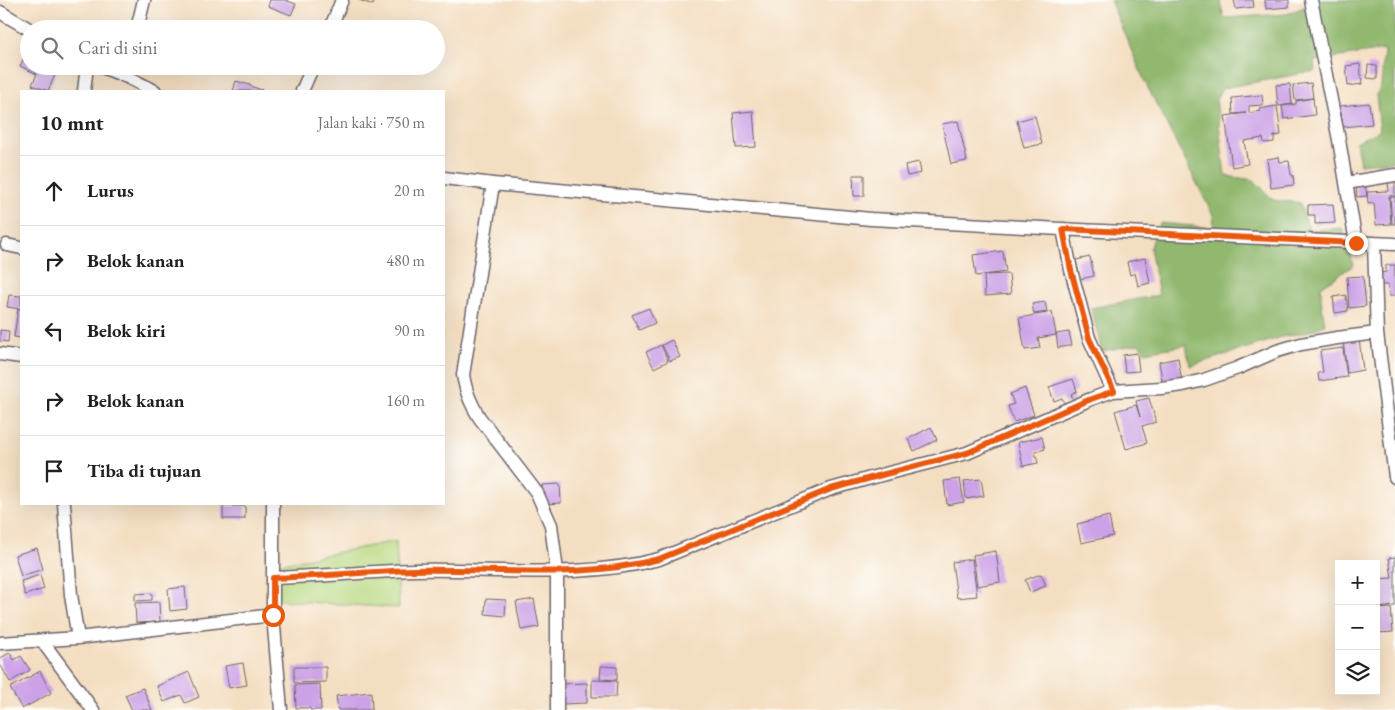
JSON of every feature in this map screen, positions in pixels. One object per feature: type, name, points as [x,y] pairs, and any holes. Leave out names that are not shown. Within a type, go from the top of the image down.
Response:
[{"type":"street","points":[[139,20],[144,0]]},
{"type":"street","points":[[334,20],[342,0]]},
{"type":"street","points":[[1311,0],[1356,243]]},
{"type":"street","points":[[0,12],[20,24]]},
{"type":"street","points":[[84,90],[86,75]]},
{"type":"street","points":[[132,75],[154,90]]},
{"type":"street","points":[[302,90],[309,75]]},
{"type":"street","points":[[1346,183],[1395,175]]},
{"type":"street","points":[[445,178],[871,219],[1395,244]]},
{"type":"street","points":[[493,184],[463,374],[471,405],[537,494],[550,525],[557,571],[557,710]]},
{"type":"street","points":[[1063,229],[1071,270],[1089,338],[1114,391]]},
{"type":"street","points":[[1374,243],[1377,334],[1395,477]]},
{"type":"street","points":[[7,245],[20,248]]},
{"type":"street","points":[[273,578],[413,570],[557,571],[636,565],[659,559],[831,489],[967,453],[1091,399],[1114,391],[1183,385],[1204,380],[1277,351],[1301,344],[1377,334]]},
{"type":"street","points":[[0,354],[20,357]]},
{"type":"street","points":[[64,505],[71,595],[78,638]]},
{"type":"street","points":[[273,505],[273,615],[281,710]]},
{"type":"street","points":[[0,644],[78,638],[273,615]]},
{"type":"street","points":[[42,640],[93,710]]},
{"type":"green space","points":[[1110,0],[1220,0],[1224,18],[1287,14],[1321,0],[1395,0],[1395,161],[1360,164],[1356,142],[1380,130],[1376,95],[1381,86],[1384,50],[1314,61],[1315,71],[1223,88],[1216,98],[1225,176],[1254,180],[1273,200],[1300,203],[1309,230],[1342,228],[1346,246],[1354,265],[1321,287],[1325,325],[1190,366],[1186,345],[1145,352],[1139,344],[1102,351],[1091,308],[1159,295],[1150,247],[1160,223],[1214,228],[1213,215],[1144,80]]},
{"type":"green space","points":[[396,541],[399,608],[273,600],[273,565]]},
{"type":"building","points":[[270,0],[285,0],[296,4],[291,15],[268,6]]},
{"type":"building","points":[[359,0],[375,0],[373,5]]},
{"type":"building","points":[[1234,0],[1253,0],[1254,7],[1236,9]]},
{"type":"building","points":[[1265,0],[1289,0],[1289,7],[1266,9]]},
{"type":"building","points":[[1360,64],[1362,84],[1348,86],[1346,66]]},
{"type":"building","points":[[1368,65],[1377,66],[1377,79],[1367,78]]},
{"type":"building","points":[[37,75],[55,75],[48,90],[32,85]]},
{"type":"building","points":[[236,81],[262,90],[233,90]]},
{"type":"building","points":[[1311,83],[1313,98],[1295,100],[1293,85]]},
{"type":"building","points":[[1290,84],[1292,104],[1278,106],[1276,85]]},
{"type":"building","points":[[1262,95],[1263,105],[1249,106],[1249,113],[1277,106],[1281,135],[1274,136],[1274,142],[1264,143],[1263,138],[1244,141],[1248,164],[1232,167],[1225,116],[1246,113],[1233,114],[1232,98]]},
{"type":"building","points":[[1313,98],[1315,115],[1284,119],[1282,106],[1296,104],[1296,101]]},
{"type":"building","points":[[1369,103],[1372,124],[1343,127],[1340,106]]},
{"type":"building","points":[[753,111],[756,147],[736,148],[733,113]]},
{"type":"building","points":[[1035,116],[1042,144],[1024,148],[1017,121]]},
{"type":"building","points":[[958,121],[967,161],[951,164],[942,124]]},
{"type":"building","points":[[1279,157],[1280,162],[1289,161],[1294,185],[1271,188],[1267,159]]},
{"type":"building","points":[[919,162],[921,173],[907,176],[905,165]]},
{"type":"building","points":[[853,175],[864,175],[864,196],[854,196]]},
{"type":"building","points":[[1395,182],[1395,196],[1389,196],[1391,224],[1376,225],[1374,203],[1368,204],[1367,192],[1389,191],[1388,183]]},
{"type":"building","points":[[1365,184],[1367,196],[1357,197],[1356,185]]},
{"type":"building","points":[[1390,197],[1395,197],[1395,224],[1392,224]]},
{"type":"building","points":[[1333,204],[1335,223],[1315,224],[1315,215],[1308,215],[1308,205]]},
{"type":"building","points":[[1003,251],[1006,272],[976,276],[973,255]]},
{"type":"building","points":[[1090,257],[1094,276],[1080,279],[1076,260]]},
{"type":"building","points":[[1145,258],[1150,283],[1138,286],[1135,273],[1130,275],[1127,262]]},
{"type":"building","points":[[1386,265],[1395,265],[1395,296],[1389,296],[1388,285],[1381,285],[1380,273],[1386,272]]},
{"type":"building","points":[[1009,274],[1011,294],[985,296],[984,275]]},
{"type":"building","points":[[1363,276],[1366,306],[1349,308],[1347,277]]},
{"type":"building","points":[[9,295],[20,296],[20,309],[7,307]]},
{"type":"building","points":[[1346,295],[1348,311],[1335,313],[1333,297]]},
{"type":"building","points":[[1045,302],[1047,312],[1034,314],[1032,304]]},
{"type":"building","points":[[649,308],[655,323],[639,330],[632,315]]},
{"type":"building","points":[[18,309],[20,309],[20,338],[14,337]]},
{"type":"building","points":[[1052,312],[1056,335],[1038,338],[1040,348],[1025,350],[1019,318]]},
{"type":"building","points":[[0,330],[9,331],[8,342],[0,341]]},
{"type":"building","points":[[1069,332],[1072,345],[1058,348],[1056,334]]},
{"type":"building","points":[[1359,339],[1363,370],[1347,373],[1343,341]]},
{"type":"building","points":[[672,340],[680,357],[670,361],[662,345]]},
{"type":"building","points":[[661,345],[668,361],[654,368],[646,352]]},
{"type":"building","points":[[1343,348],[1347,377],[1319,381],[1318,373],[1323,372],[1320,351]]},
{"type":"building","points":[[1137,353],[1139,371],[1125,372],[1123,355]]},
{"type":"building","points":[[1178,358],[1182,382],[1163,385],[1159,362]]},
{"type":"building","points":[[1073,379],[1077,391],[1071,394],[1074,401],[1065,404],[1062,398],[1054,401],[1049,387]]},
{"type":"building","points":[[1025,388],[1034,415],[1014,422],[1008,406],[1014,404],[1010,394]]},
{"type":"building","points":[[1149,398],[1156,422],[1142,426],[1147,443],[1126,449],[1115,411],[1136,405],[1140,417],[1136,401]]},
{"type":"building","points":[[931,427],[937,440],[914,451],[908,439]]},
{"type":"building","points":[[1042,437],[1045,449],[1035,452],[1038,463],[1023,466],[1018,442]]},
{"type":"building","points":[[960,479],[964,502],[947,505],[944,481]]},
{"type":"building","points":[[981,479],[984,496],[966,499],[964,481]]},
{"type":"building","points":[[560,484],[561,503],[543,504],[542,485]]},
{"type":"building","points":[[223,506],[245,506],[245,519],[223,519]]},
{"type":"building","points":[[1109,516],[1113,536],[1081,543],[1077,524]]},
{"type":"building","points":[[37,548],[43,569],[21,576],[15,555]]},
{"type":"building","points":[[996,551],[1000,582],[977,586],[973,555]]},
{"type":"building","points":[[1395,557],[1395,606],[1380,608],[1380,579],[1392,578],[1389,558]]},
{"type":"building","points":[[972,559],[977,596],[957,598],[952,562]]},
{"type":"building","points":[[1041,574],[1046,586],[1030,592],[1025,580]]},
{"type":"building","points":[[40,575],[44,589],[25,595],[21,581]]},
{"type":"building","points":[[185,587],[187,609],[170,611],[168,589]]},
{"type":"building","points":[[152,593],[152,600],[135,601],[135,594]]},
{"type":"building","points":[[486,599],[506,600],[505,616],[485,614]]},
{"type":"building","points":[[534,599],[539,627],[521,630],[516,602]]},
{"type":"building","points":[[159,602],[160,622],[136,623],[135,603]]},
{"type":"building","points":[[1391,608],[1393,632],[1380,633],[1380,609]]},
{"type":"building","points":[[10,653],[14,660],[21,656],[30,670],[10,682],[0,664],[0,658]]},
{"type":"building","points":[[243,663],[247,685],[229,688],[225,666]]},
{"type":"building","points":[[601,666],[617,667],[617,680],[600,679]]},
{"type":"building","points":[[294,667],[326,667],[326,682],[294,683]]},
{"type":"building","points":[[40,671],[51,693],[22,709],[10,688]]},
{"type":"building","points":[[189,672],[199,697],[185,703],[181,695],[164,702],[157,686]]},
{"type":"building","points":[[592,680],[617,681],[616,697],[592,697]]},
{"type":"building","points":[[587,683],[587,703],[562,704],[561,684]]},
{"type":"building","points":[[320,684],[321,710],[296,708],[295,685]]},
{"type":"building","points":[[143,688],[152,710],[132,710],[125,695]]},
{"type":"building","points":[[371,692],[372,710],[338,710],[336,696]]},
{"type":"route","points":[[273,615],[273,578],[413,570],[557,571],[602,569],[636,565],[659,559],[831,489],[967,453],[1091,399],[1114,391],[1089,338],[1071,270],[1063,229],[1356,243]]}]
